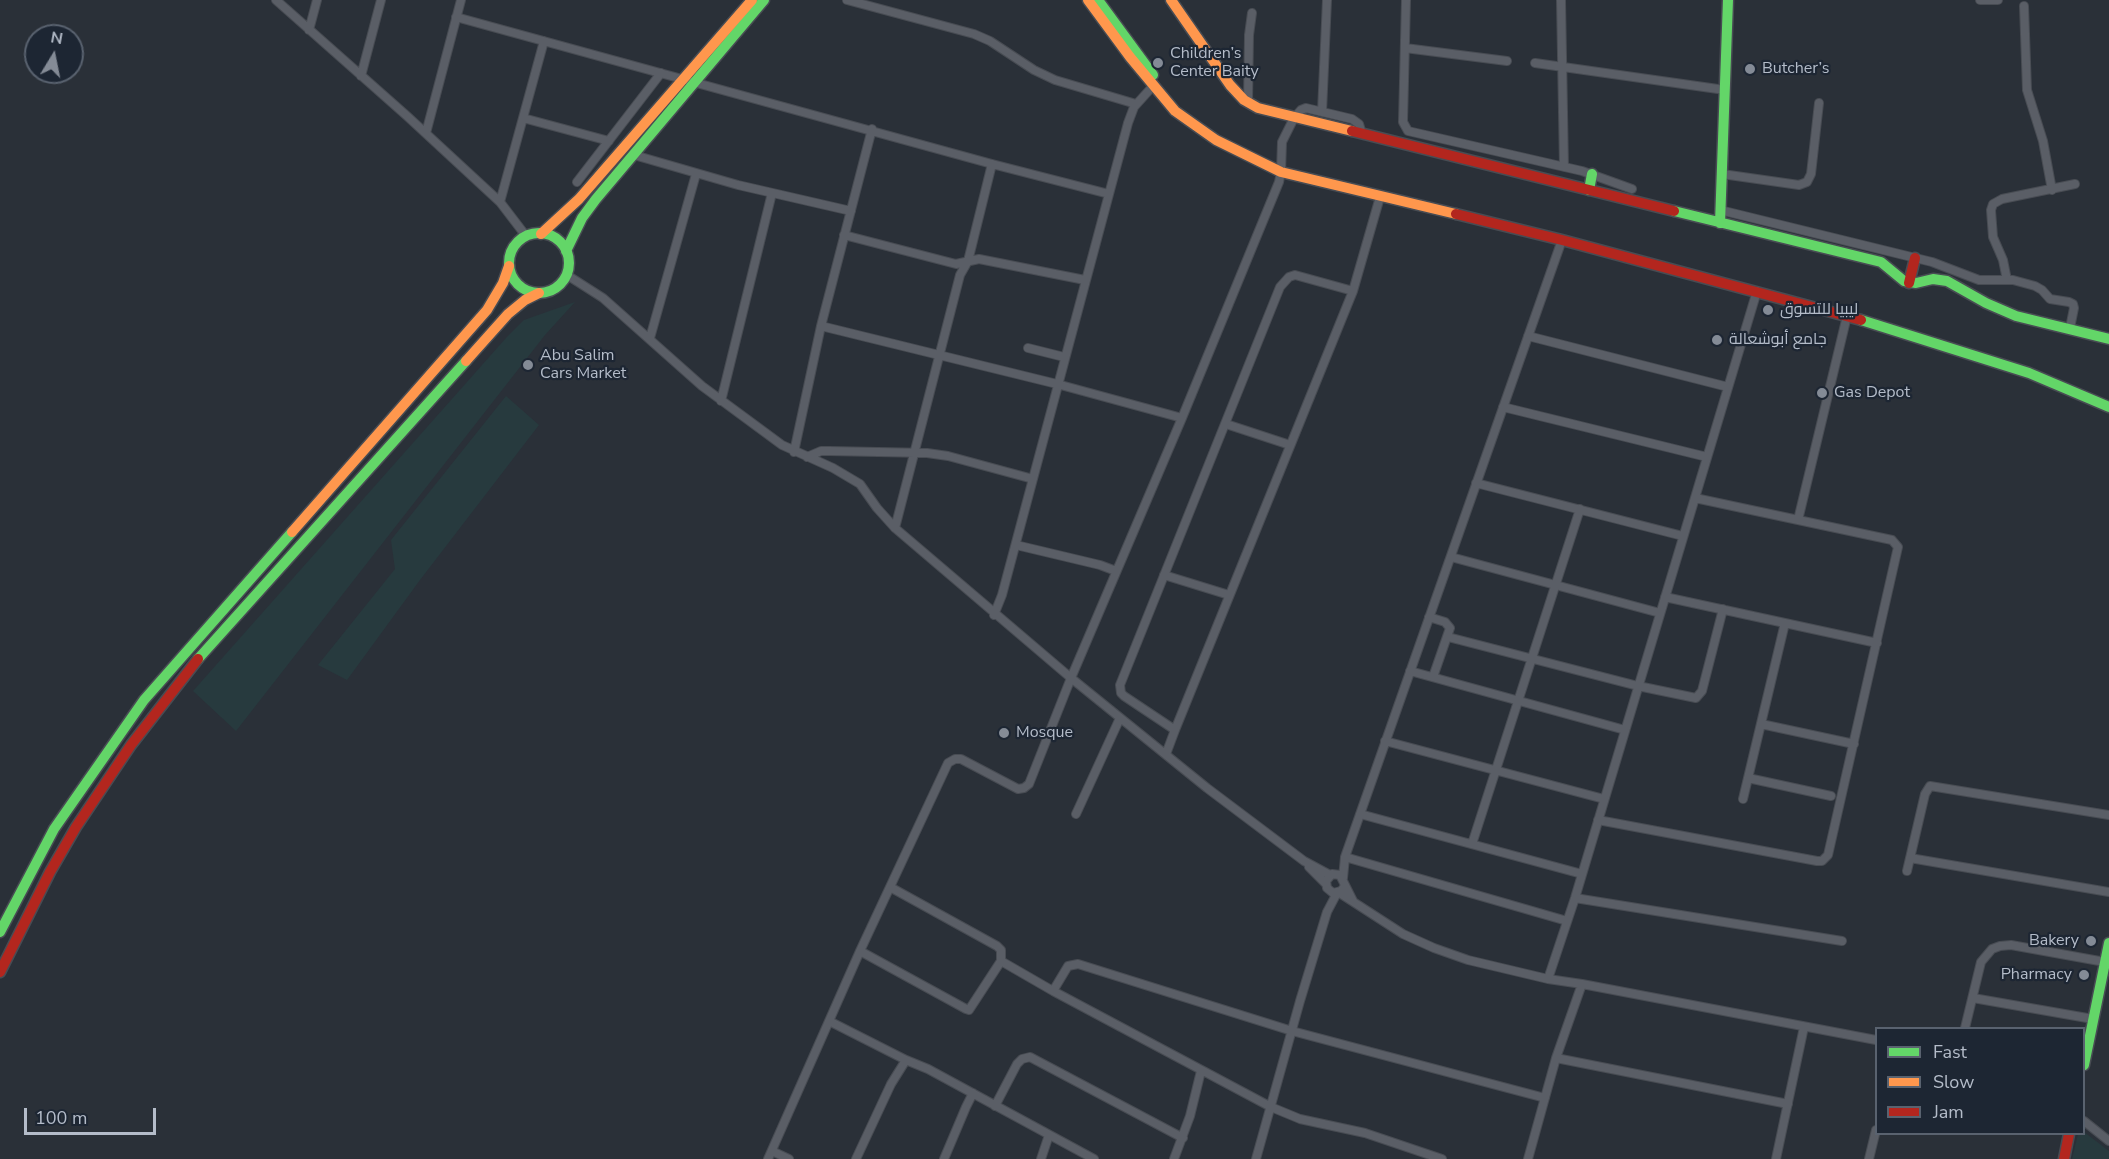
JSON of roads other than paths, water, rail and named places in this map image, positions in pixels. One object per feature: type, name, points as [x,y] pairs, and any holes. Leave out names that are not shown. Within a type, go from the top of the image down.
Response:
[{"type":"street","points":[[276,0],[500,202],[526,236]]},
{"type":"street","points":[[309,30],[317,0]]},
{"type":"street","points":[[361,76],[381,0]]},
{"type":"street","points":[[426,134],[461,0]]},
{"type":"street","points":[[566,251],[587,210],[634,155],[752,0]]},
{"type":"street","points":[[541,234],[579,200],[764,0]]},
{"type":"street","points":[[847,0],[974,34],[990,41],[1034,70],[1055,80],[1136,104]]},
{"type":"street","points":[[1088,0],[1153,86],[1175,111],[1226,146],[1281,172],[1562,240],[1846,316],[2029,373],[2109,407]]},
{"type":"street","points":[[1098,0],[1186,118]]},
{"type":"street","points":[[1171,0],[1225,79],[1248,103],[1258,108],[1881,262],[1899,279],[1909,283],[1938,279],[1947,281],[2002,310],[2030,320],[2109,339]]},
{"type":"street","points":[[1322,112],[1327,0]]},
{"type":"street","points":[[1406,0],[1403,123],[1408,131],[1592,174],[1632,189]]},
{"type":"street","points":[[1562,0],[1564,167]]},
{"type":"street","points":[[1720,223],[1728,0]]},
{"type":"street","points":[[1980,0],[1998,0]]},
{"type":"street","points":[[2024,6],[2027,90],[2043,141],[2052,190]]},
{"type":"street","points":[[1248,103],[1249,35],[1252,13]]},
{"type":"street","points":[[456,17],[1109,194]]},
{"type":"street","points":[[500,202],[544,41]]},
{"type":"street","points":[[1405,48],[1507,61]]},
{"type":"street","points":[[1535,63],[1725,90]]},
{"type":"street","points":[[577,182],[661,73]]},
{"type":"street","points":[[994,615],[1001,601],[1128,123],[1136,104],[1153,86]]},
{"type":"street","points":[[1722,174],[1799,184],[1807,182],[1811,174],[1819,103]]},
{"type":"street","points":[[789,1159],[770,1155],[860,951],[950,761],[961,759],[1018,789],[1028,786],[1071,678],[1182,418],[1281,172],[1282,142],[1294,118],[1304,109],[1322,112],[1355,120],[1362,134]]},
{"type":"street","points":[[523,118],[609,141]]},
{"type":"street","points":[[794,452],[821,326],[872,129]]},
{"type":"street","points":[[634,155],[696,174],[850,212]]},
{"type":"street","points":[[895,528],[960,275],[968,261],[992,164]]},
{"type":"street","points":[[650,338],[696,174]]},
{"type":"street","points":[[1589,190],[1592,174]]},
{"type":"street","points":[[2007,280],[2003,260],[1993,237],[1992,207],[1998,200],[2075,184]]},
{"type":"street","points":[[721,401],[772,193]]},
{"type":"street","points":[[1166,754],[1353,291],[1380,197]]},
{"type":"street","points":[[1720,210],[1942,264],[1979,280],[2007,280],[2038,287],[2053,300],[2071,303],[2074,308],[2070,328]]},
{"type":"street","points":[[0,932],[54,828],[144,700],[487,310],[503,283],[515,246],[526,236],[541,234],[553,237],[566,251],[569,262],[567,275],[556,288],[525,300],[508,314],[176,686],[131,745],[76,827],[50,872],[0,972]]},
{"type":"street","points":[[844,235],[956,264],[979,259],[1085,280]]},
{"type":"street","points":[[1256,1159],[1327,912],[1344,882],[1345,857],[1562,240]]},
{"type":"street","points":[[1909,283],[1915,258]]},
{"type":"street","points":[[509,266],[516,282],[522,288],[539,293]]},
{"type":"street","points":[[567,275],[594,292],[721,401],[794,452],[833,468],[860,484],[895,528],[994,615],[1120,718],[1304,861],[1331,875],[1336,874],[1344,882],[1354,903]]},
{"type":"street","points":[[1175,730],[1124,696],[1120,689],[1121,682],[1283,281],[1288,277],[1301,276],[1353,291]]},
{"type":"street","points":[[1548,979],[1575,898],[1757,291]]},
{"type":"street","points":[[1798,520],[1846,316]]},
{"type":"street","points":[[821,326],[1057,384],[1182,418]]},
{"type":"street","points":[[1528,336],[1728,387]]},
{"type":"street","points":[[1028,348],[1064,357]]},
{"type":"street","points":[[1503,407],[1707,457]]},
{"type":"street","points":[[1226,424],[1290,445]]},
{"type":"street","points":[[807,458],[821,451],[916,452],[948,456],[1033,479]]},
{"type":"street","points":[[1476,483],[1683,536]]},
{"type":"street","points":[[1598,820],[1822,861],[1828,855],[1898,552],[1896,543],[1695,498]]},
{"type":"street","points":[[1472,844],[1580,509]]},
{"type":"street","points":[[1016,545],[1116,571]]},
{"type":"street","points":[[1451,557],[1660,613]]},
{"type":"street","points":[[1164,575],[1229,595]]},
{"type":"street","points":[[1665,597],[1877,643]]},
{"type":"street","points":[[1448,637],[1691,698],[1700,696],[1723,609]]},
{"type":"street","points":[[1429,617],[1447,623],[1450,628],[1433,677]]},
{"type":"street","points":[[1743,799],[1785,623]]},
{"type":"street","points":[[1410,671],[1625,730]]},
{"type":"street","points":[[1076,814],[1120,718]]},
{"type":"street","points":[[1761,724],[1854,744]]},
{"type":"street","points":[[1385,741],[1604,799]]},
{"type":"street","points":[[1748,778],[1831,796]]},
{"type":"street","points":[[1907,871],[1924,794],[1930,786],[2109,815]]},
{"type":"street","points":[[1360,814],[1582,874]]},
{"type":"street","points":[[1327,912],[1326,886],[1331,875],[1345,857]]},
{"type":"street","points":[[1345,857],[1567,921]]},
{"type":"street","points":[[1910,858],[2109,892]]},
{"type":"street","points":[[1304,861],[1326,886],[1403,934],[1468,960],[1548,979],[1875,1040]]},
{"type":"street","points":[[860,951],[966,1010],[969,1010],[1000,961],[1001,950],[997,946],[890,887]]},
{"type":"street","points":[[1575,898],[1842,942]]},
{"type":"street","points":[[2085,1060],[2109,943]]},
{"type":"street","points":[[1966,1027],[1981,962],[1985,955],[2000,946],[2011,945],[2105,962]]},
{"type":"street","points":[[1000,961],[1270,1107],[1300,1119],[1365,1133],[1442,1159]]},
{"type":"street","points":[[1053,991],[1068,966],[1078,964],[1292,1031],[1545,1098]]},
{"type":"street","points":[[1528,1159],[1556,1058],[1582,984]]},
{"type":"street","points":[[1973,998],[2093,1019]]},
{"type":"street","points":[[829,1021],[1094,1159]]},
{"type":"street","points":[[1776,1159],[1804,1027]]},
{"type":"street","points":[[995,1106],[1017,1064],[1022,1059],[1030,1057],[1183,1138]]},
{"type":"street","points":[[1556,1058],[1788,1104]]},
{"type":"street","points":[[856,1159],[891,1084],[906,1060]]},
{"type":"street","points":[[1174,1159],[1183,1138],[1201,1071]]},
{"type":"street","points":[[947,1158],[973,1094]]},
{"type":"street","points":[[2085,1122],[2109,1141]]},
{"type":"street","points":[[1869,1159],[1875,1134]]},
{"type":"street","points":[[1041,1159],[1049,1135]]},
{"type":"street","points":[[2064,1159],[2069,1135]]},
{"type":"place","name":"Children’s Center Baity","points":[[1158,63]]},
{"type":"place","name":"Butcher’s","points":[[1750,69]]},
{"type":"place","name":"ليبيا للتسوق","points":[[1768,310]]},
{"type":"place","name":"جامع أبوشعالة","points":[[1717,340]]},
{"type":"place","name":"Abu Salim Cars Market","points":[[528,365]]},
{"type":"place","name":"Gas Depot","points":[[1822,393]]},
{"type":"place","name":"Mosque","points":[[1004,733]]},
{"type":"place","name":"Bakery","points":[[2091,941]]},
{"type":"place","name":"Pharmacy","points":[[2084,975]]}]
